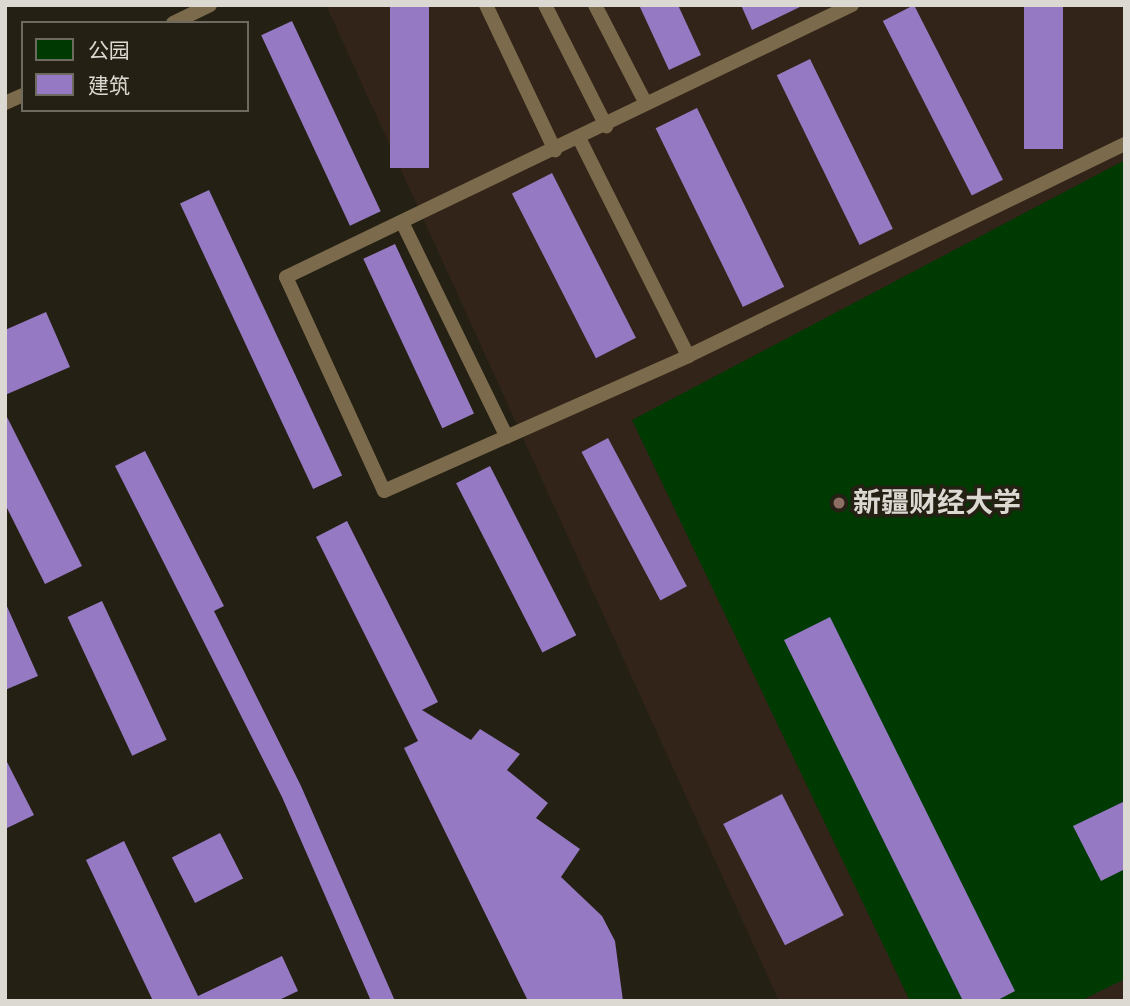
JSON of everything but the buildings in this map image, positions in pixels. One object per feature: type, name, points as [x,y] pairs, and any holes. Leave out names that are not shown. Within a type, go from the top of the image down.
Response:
[{"type":"lane","points":[[177,21],[210,5]]},
{"type":"lane","points":[[486,5],[555,150]]},
{"type":"lane","points":[[545,5],[606,126]]},
{"type":"lane","points":[[595,5],[646,104]]},
{"type":"lane","points":[[852,5],[606,126],[286,277],[384,491],[688,356],[1125,144]]},
{"type":"lane","points":[[5,103],[21,96]]},
{"type":"lane","points":[[579,138],[688,356]]},
{"type":"lane","points":[[402,222],[507,437]]},
{"type":"shaded area","name":"新疆财经大学","points":[[326,5],[1125,5],[1125,1001],[779,1001]]},
{"type":"green space","points":[[1125,160],[1125,979],[1080,1001],[910,1001],[632,420]]},
{"type":"place","name":"新疆财经大学","points":[[839,503]]}]
